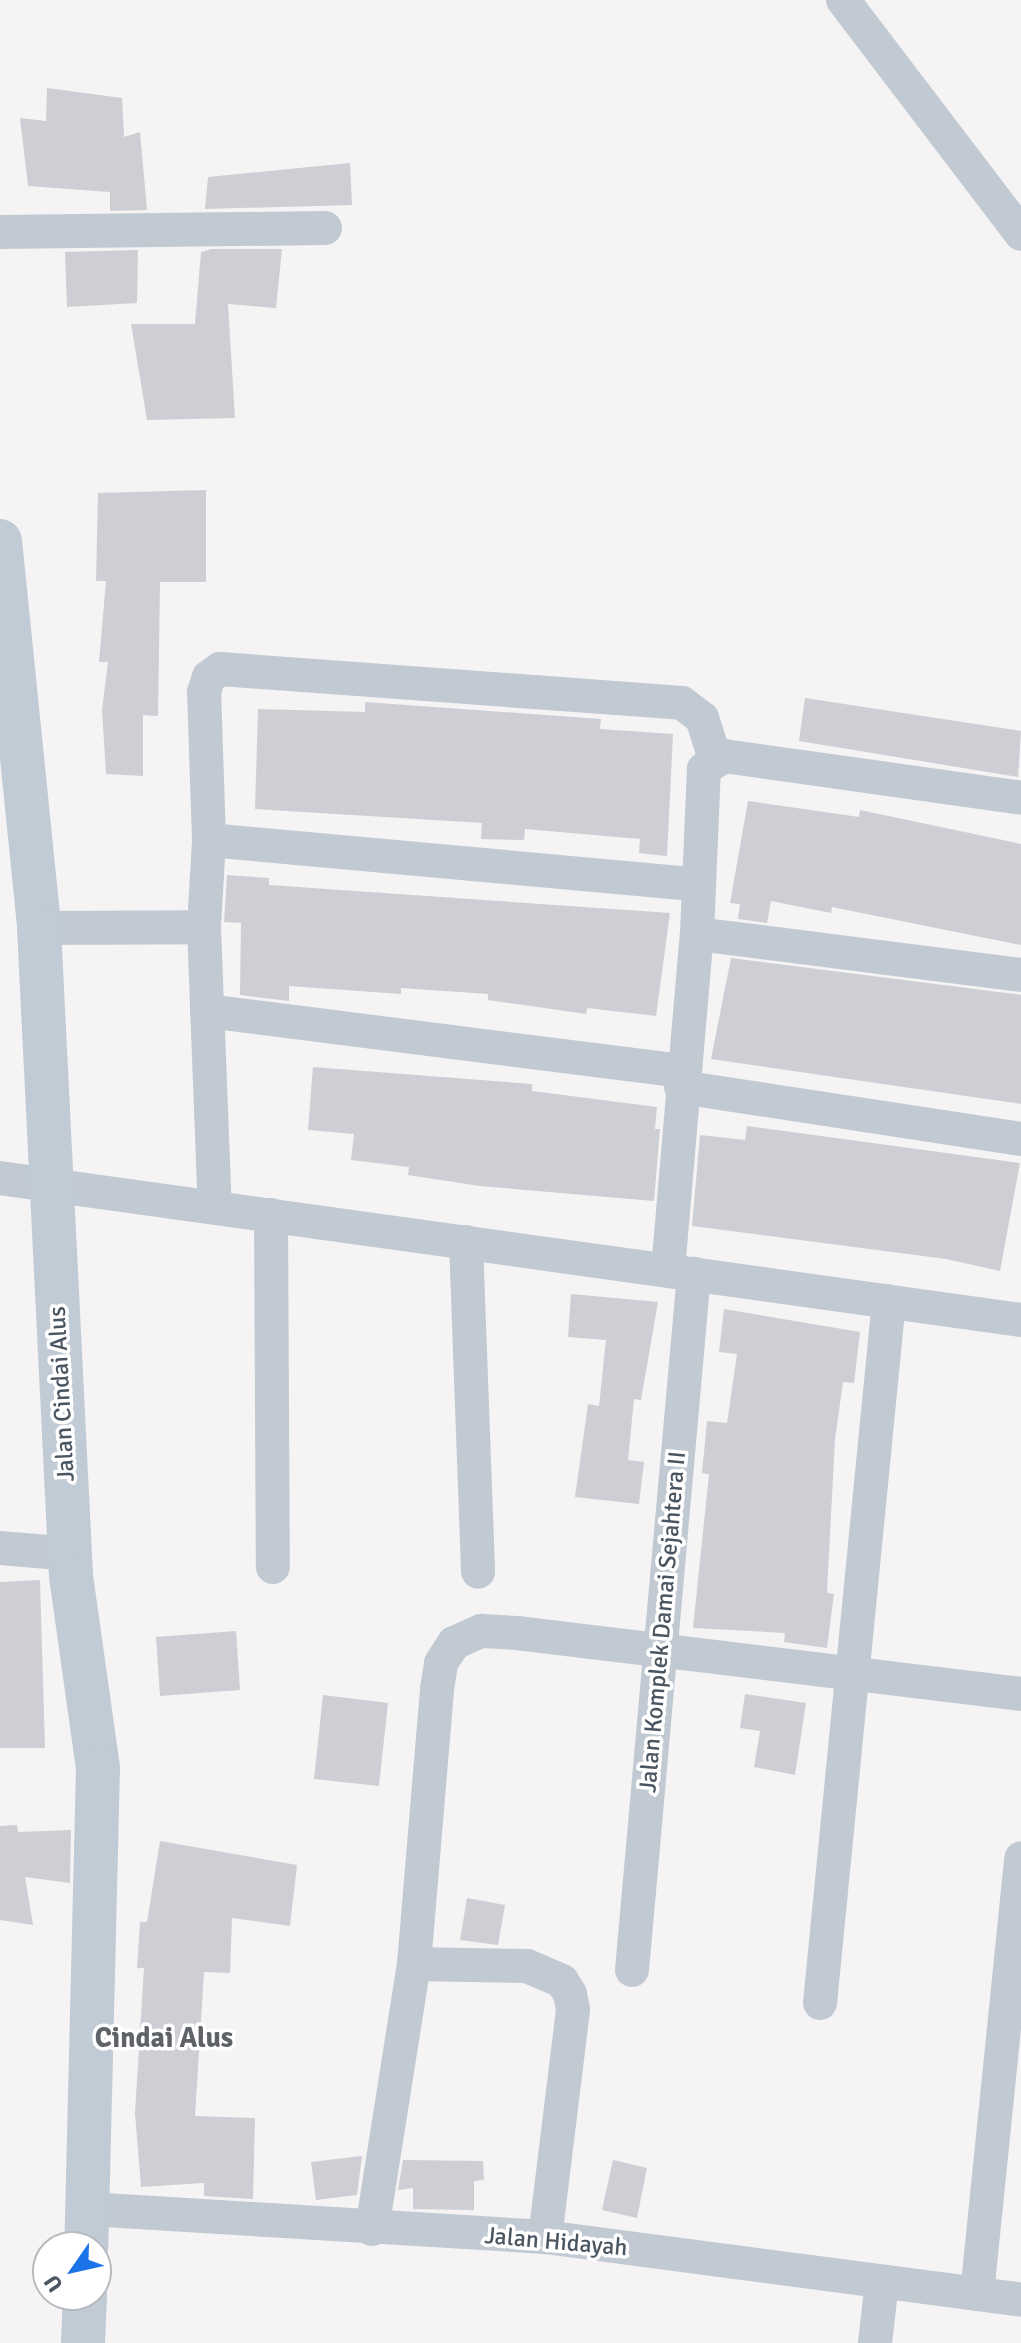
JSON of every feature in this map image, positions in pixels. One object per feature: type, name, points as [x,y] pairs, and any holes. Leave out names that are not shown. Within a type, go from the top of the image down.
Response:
[{"type":"street","points":[[843,0],[1021,234]]},
{"type":"street","points":[[0,232],[325,228]]},
{"type":"street","name":"Jalan Cindai Alus","points":[[0,541],[39,928],[71,1554],[98,1768],[87,2228]]},
{"type":"street","points":[[215,1207],[204,927],[209,840],[204,692],[209,677],[220,669],[682,703],[702,718],[715,759],[724,756],[1021,798]]},
{"type":"street","name":"Jalan Komplek Damai Sejahtera II","points":[[632,1970],[660,1653],[681,1272],[682,1079],[697,934],[704,769],[715,759]]},
{"type":"street","points":[[209,840],[699,885]]},
{"type":"street","points":[[39,928],[204,927]]},
{"type":"street","points":[[697,934],[1021,975]]},
{"type":"street","points":[[207,1011],[682,1079],[1021,1139]]},
{"type":"street","points":[[0,1178],[1021,1320]]},
{"type":"street","points":[[271,1215],[273,1567]]},
{"type":"street","points":[[466,1242],[478,1572]]},
{"type":"street","points":[[820,2003],[889,1301]]},
{"type":"street","points":[[0,1548],[71,1554]]},
{"type":"street","points":[[372,2229],[414,1964],[437,1689],[441,1663],[454,1643],[481,1631],[1021,1694]]},
{"type":"street","points":[[977,2294],[1021,1858]]},
{"type":"street","points":[[414,1964],[527,1966],[562,1981],[570,1994],[573,2010],[545,2237]]},
{"type":"street","name":"Jalan Hidayah","points":[[87,2228],[372,2229],[545,2237],[1021,2300]]},
{"type":"street","points":[[875,2343],[882,2282]]},
{"type":"street","points":[[83,2343],[84,2311]]},
{"type":"building","points":[[47,88],[122,98],[124,137],[140,132],[147,210],[110,211],[110,192],[28,186],[20,118],[46,121]]},
{"type":"building","points":[[350,163],[352,205],[205,209],[208,177]]},
{"type":"building","points":[[212,249],[282,249],[276,308],[228,304],[235,418],[147,420],[131,324],[195,324],[201,252]]},
{"type":"building","points":[[138,250],[137,303],[67,307],[65,252]]},
{"type":"building","points":[[206,490],[206,582],[160,582],[158,716],[143,715],[143,776],[106,774],[102,710],[108,662],[99,662],[106,581],[96,581],[98,493]]},
{"type":"building","points":[[805,698],[1021,731],[1018,777],[799,741]]},
{"type":"building","points":[[365,702],[601,719],[600,729],[673,734],[667,856],[639,853],[640,839],[525,829],[524,840],[481,839],[482,823],[255,809],[258,709],[365,712]]},
{"type":"building","points":[[748,801],[859,817],[860,810],[1021,844],[1021,945],[832,907],[831,913],[771,901],[767,923],[738,919],[740,904],[730,903]]},
{"type":"building","points":[[227,875],[269,878],[269,885],[670,913],[656,1016],[587,1008],[586,1014],[488,1000],[488,994],[401,988],[401,994],[289,986],[289,1001],[240,995],[241,923],[224,922]]},
{"type":"building","points":[[731,958],[1021,995],[1021,1104],[711,1059]]},
{"type":"building","points":[[313,1067],[532,1084],[532,1091],[657,1107],[655,1129],[660,1129],[654,1201],[480,1186],[408,1175],[409,1167],[351,1160],[354,1134],[308,1130]]},
{"type":"building","points":[[747,1126],[1020,1163],[1000,1271],[946,1259],[692,1226],[700,1135],[745,1140]]},
{"type":"building","points":[[571,1294],[658,1302],[641,1400],[634,1399],[628,1460],[644,1462],[639,1504],[575,1497],[588,1404],[599,1406],[606,1340],[568,1337]]},
{"type":"building","points":[[724,1309],[860,1332],[854,1383],[843,1382],[835,1439],[827,1593],[834,1594],[827,1648],[784,1642],[785,1633],[693,1628],[709,1474],[702,1473],[707,1421],[727,1423],[737,1354],[719,1352]]},
{"type":"building","points":[[40,1580],[45,1748],[0,1748],[0,1582]]},
{"type":"building","points":[[236,1631],[240,1690],[160,1696],[156,1637]]},
{"type":"building","points":[[745,1694],[806,1703],[795,1775],[754,1767],[760,1731],[740,1728]]},
{"type":"building","points":[[323,1695],[388,1703],[379,1786],[314,1779]]},
{"type":"building","points":[[17,1825],[18,1832],[71,1830],[70,1883],[25,1877],[33,1925],[0,1920],[0,1826]]},
{"type":"building","points":[[160,1841],[297,1865],[290,1926],[232,1918],[230,1973],[204,1972],[195,2116],[255,2118],[253,2199],[204,2196],[204,2183],[141,2187],[135,2113],[144,1968],[137,1968],[140,1922],[147,1922]]},
{"type":"building","points":[[467,1898],[505,1905],[498,1945],[460,1940]]},
{"type":"building","points":[[362,2156],[357,2195],[316,2200],[311,2162]]},
{"type":"building","points":[[403,2160],[483,2161],[484,2180],[474,2181],[474,2210],[413,2209],[413,2188],[398,2190]]},
{"type":"building","points":[[613,2160],[647,2168],[637,2218],[602,2210]]},
{"type":"district","name":"Cindai Alus","points":[[164,2038]]}]
